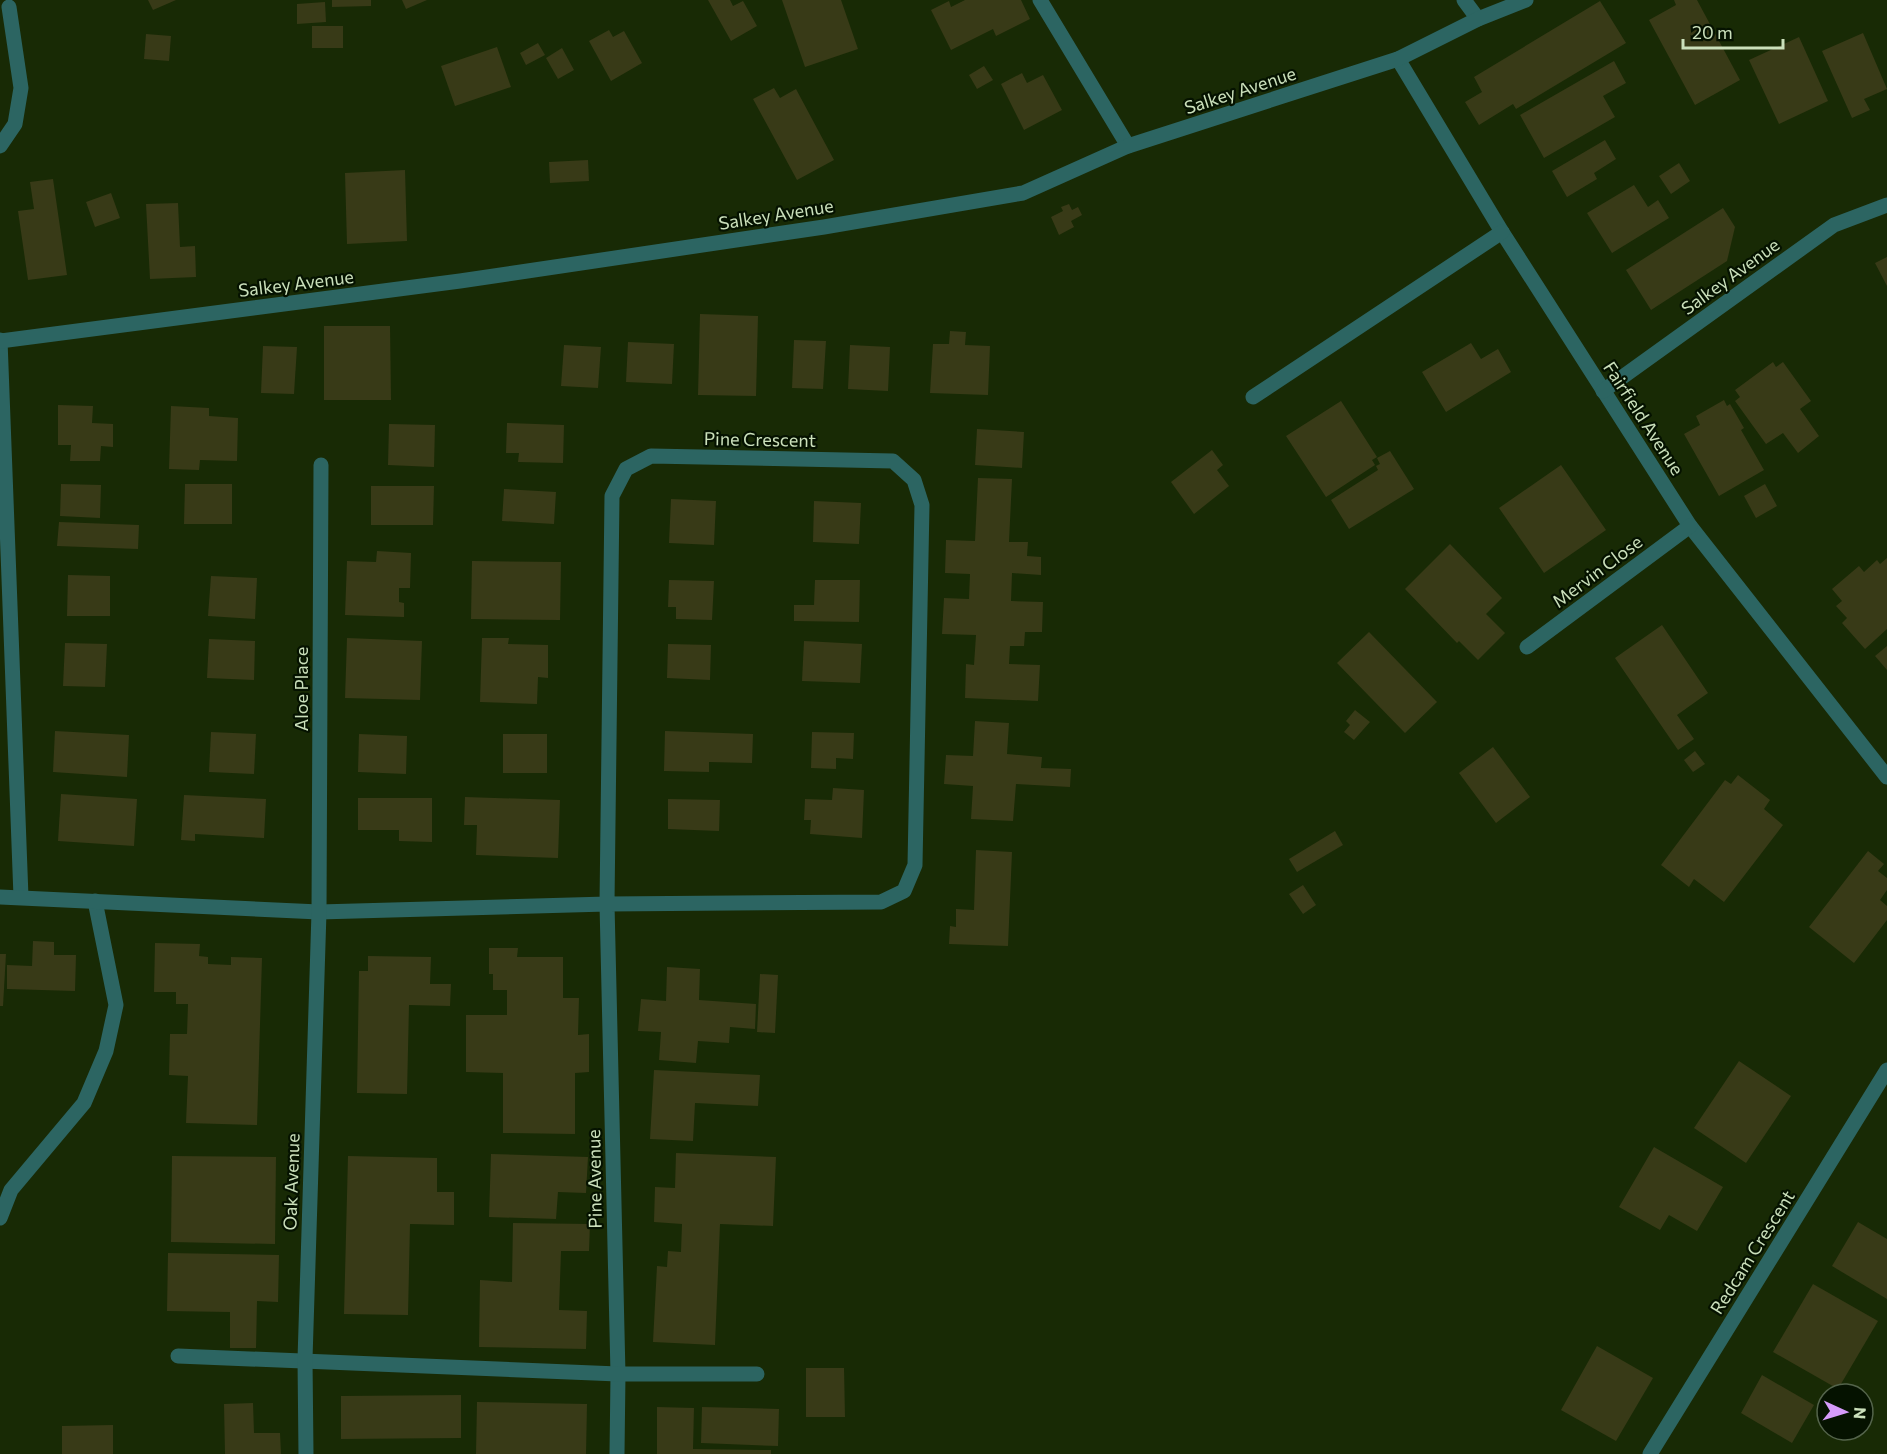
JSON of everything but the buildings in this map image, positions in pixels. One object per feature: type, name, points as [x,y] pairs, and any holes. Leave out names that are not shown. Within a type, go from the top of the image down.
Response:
[{"type":"street","points":[[1040,0],[1128,146]]},
{"type":"street","points":[[1464,0],[1478,19]]},
{"type":"street","name":"Salkey Avenue","points":[[0,340],[460,281],[824,227],[1023,193],[1128,146],[1398,59],[1478,19],[1526,0]]},
{"type":"street","points":[[0,146],[15,124],[21,88],[9,7]]},
{"type":"street","name":"Fairfield Avenue","points":[[1398,59],[1503,232],[1690,526],[1887,777]]},
{"type":"street","name":"Salkey Avenue","points":[[1603,391],[1834,225],[1887,205]]},
{"type":"street","points":[[1253,397],[1503,232]]},
{"type":"street","points":[[0,340],[21,897]]},
{"type":"street","name":"Pine Crescent","points":[[651,456],[893,461],[914,480],[922,505],[915,865],[904,891],[881,902],[607,904],[612,496],[626,468],[651,456]]},
{"type":"street","name":"Aloe Place","points":[[319,912],[321,465]]},
{"type":"street","name":"Mervin Close","points":[[1527,647],[1690,526]]},
{"type":"street","points":[[0,897],[319,912],[607,904]]},
{"type":"street","points":[[0,1218],[11,1190],[84,1103],[106,1051],[116,1005],[95,901]]},
{"type":"street","name":"Pine Avenue","points":[[607,904],[618,1374],[617,1454]]},
{"type":"street","name":"Oak Avenue","points":[[306,1454],[305,1359],[319,912]]},
{"type":"street","name":"Redcam Crescent","points":[[1650,1454],[1887,1070]]},
{"type":"street","points":[[178,1356],[305,1359],[618,1374],[757,1374]]}]
